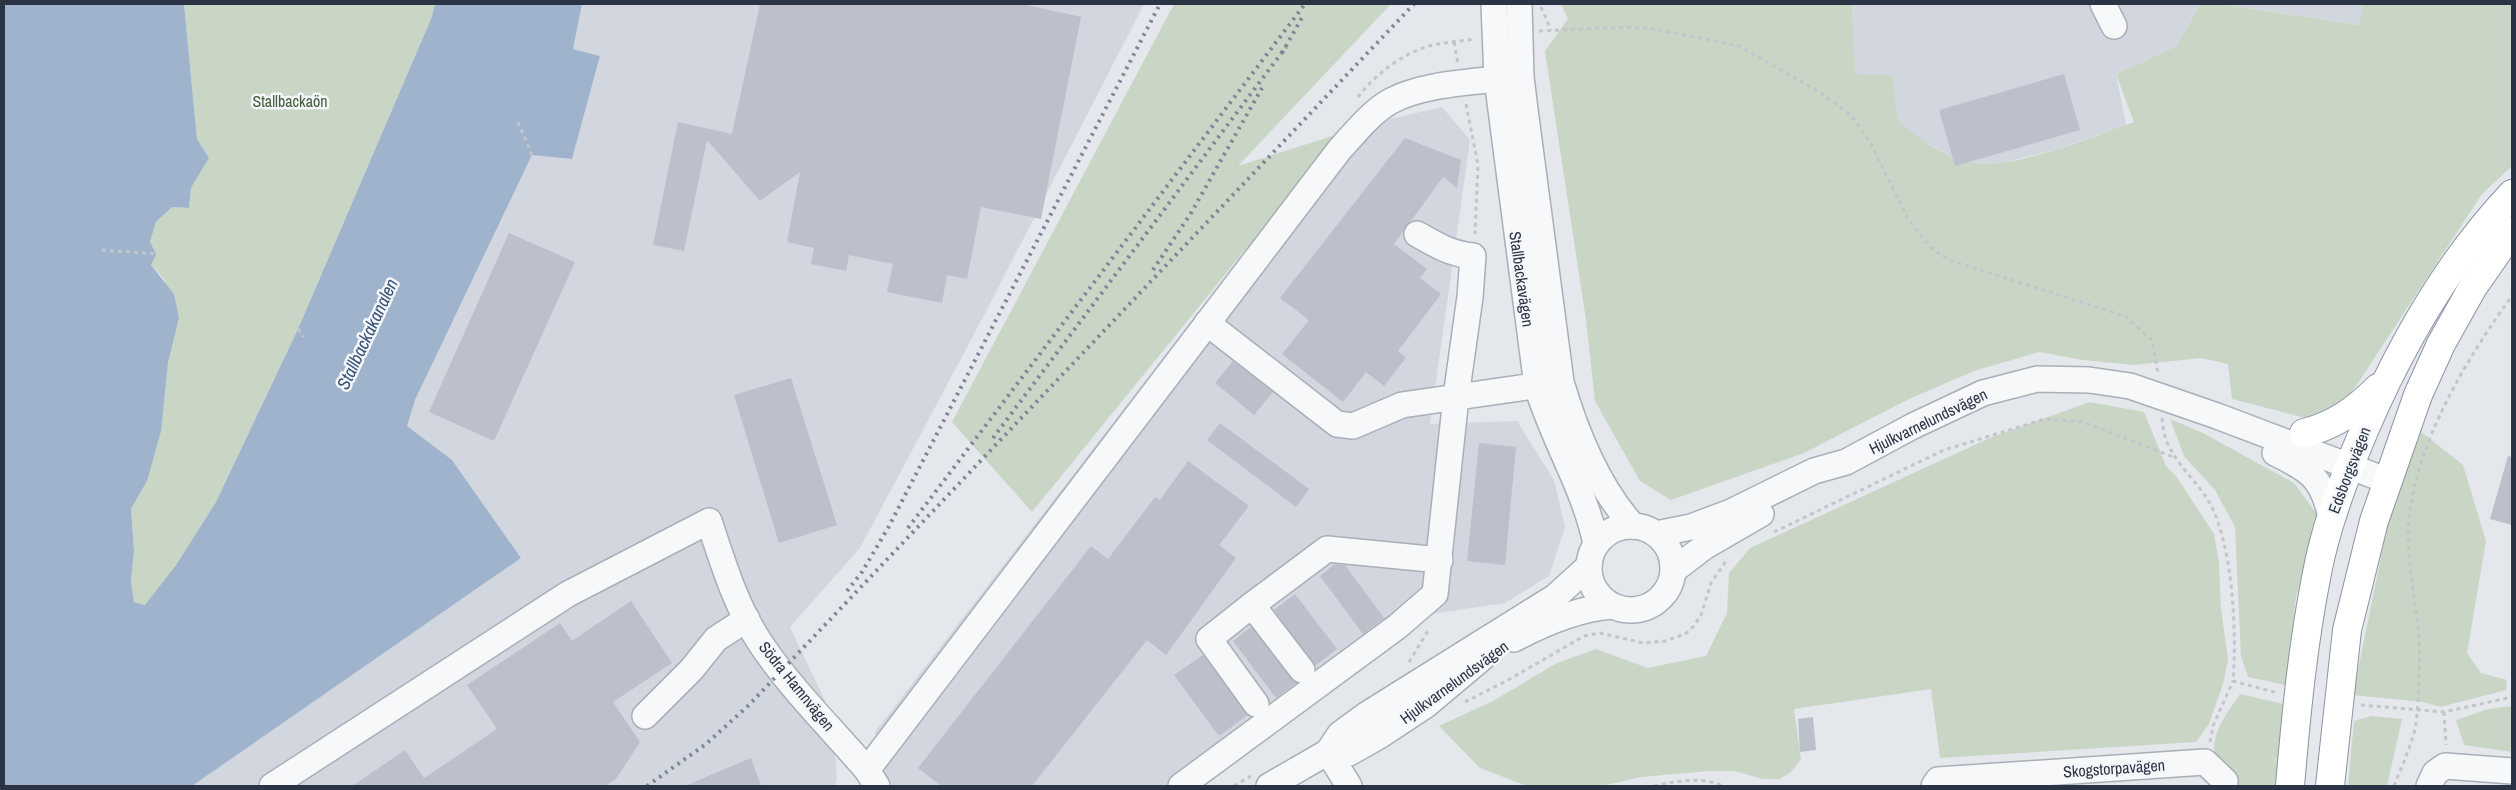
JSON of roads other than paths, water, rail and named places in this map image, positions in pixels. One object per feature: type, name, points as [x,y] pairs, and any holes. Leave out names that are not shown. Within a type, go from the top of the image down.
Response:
[{"type":"highway","name":"Edsborgsvägen","points":[[2290,786],[2300,675],[2317,572],[2331,518],[2352,459],[2385,382],[2416,325],[2450,270],[2512,194]]},
{"type":"highway","points":[[2330,786],[2347,630],[2374,521],[2418,395],[2441,344],[2472,287],[2512,231]]},
{"type":"highway","points":[[2304,433],[2325,428],[2345,417],[2385,382]]},
{"type":"street","name":"Stallbackavägen","points":[[1494,4],[1497,79],[1536,386],[1548,422],[1590,518],[1592,555]]},
{"type":"street","name":"Stallbackavägen","points":[[1519,4],[1523,93],[1561,382],[1571,416],[1598,476],[1615,507],[1644,530]]},
{"type":"street","points":[[2103,4],[2114,26]]},
{"type":"street","points":[[872,778],[1207,323],[1340,149],[1389,102],[1404,95],[1462,83],[1497,79]]},
{"type":"street","points":[[1181,786],[1429,601],[1435,594],[1456,397],[1474,256],[1457,254],[1443,249],[1417,234]]},
{"type":"street","points":[[1207,323],[1337,424],[1354,426],[1402,406],[1561,382]]},
{"type":"street","name":"Hjulkvarnelundsvägen","points":[[1644,530],[1691,527],[1730,512],[1814,471],[1846,462],[1913,426],[1983,393],[2037,379],[2089,380],[2130,386],[2352,459]]},
{"type":"street","points":[[2217,416],[2252,416],[2304,433],[2352,459],[2390,475]]},
{"type":"street","points":[[2217,416],[2241,437],[2301,466],[2315,478],[2326,495],[2331,518]]},
{"type":"street","name":"Hjulkvarnelundsvägen","points":[[1674,570],[1704,547],[1733,530],[1823,483],[1846,462]]},
{"type":"street","name":"Södra Hamnvägen","points":[[272,786],[568,594],[709,521],[730,583],[760,643],[872,778]]},
{"type":"street","points":[[1614,530],[1644,530],[1669,549],[1674,570],[1669,589],[1651,606],[1627,611],[1611,606],[1594,588],[1592,555],[1614,530]]},
{"type":"street","points":[[1256,704],[1209,639],[1252,605],[1327,549],[1440,560]]},
{"type":"street","name":"Hjulkvarnelundsvägen","points":[[1269,786],[1328,752],[1340,734],[1366,715],[1555,597],[1592,555]]},
{"type":"street","points":[[1252,605],[1302,670]]},
{"type":"street","name":"Hjulkvarnelundsvägen","points":[[1328,752],[1349,753],[1379,736],[1426,705],[1464,671],[1520,635],[1549,622],[1592,607],[1611,606]]},
{"type":"street","points":[[645,716],[692,670],[716,639],[747,619]]},
{"type":"street","points":[[1328,752],[1348,786]]},
{"type":"street","name":"Skogstorpavägen","points":[[1934,786],[1938,780],[2205,762],[2225,782],[2224,786]]},
{"type":"street","points":[[2429,786],[2435,773],[2445,766],[2470,777],[2512,771]]},
{"type":"water","name":"Stallbackakanalen","points":[[4,4],[184,4],[197,139],[209,158],[191,188],[189,208],[172,207],[156,222],[150,242],[156,254],[151,265],[174,294],[179,318],[168,363],[161,431],[147,481],[131,509],[134,551],[131,581],[134,602],[145,605],[176,565],[216,502],[298,329],[431,19],[435,4],[582,4],[573,49],[600,56],[572,159],[532,155],[415,400],[407,426],[452,460],[521,558],[192,786],[4,786]]},
{"type":"railway","points":[[847,591],[862,572],[888,528],[1160,4]]},
{"type":"railway","points":[[908,528],[1305,4]]},
{"type":"railway","points":[[647,786],[706,744],[749,705],[1414,4]]},
{"type":"railway","points":[[1282,53],[1304,14]]},
{"type":"railway","points":[[993,438],[1286,47]]},
{"type":"railway","points":[[1153,270],[1191,213],[1262,88]]},
{"type":"park label","name":"Stallbackaön","points":[[290,101]]}]
